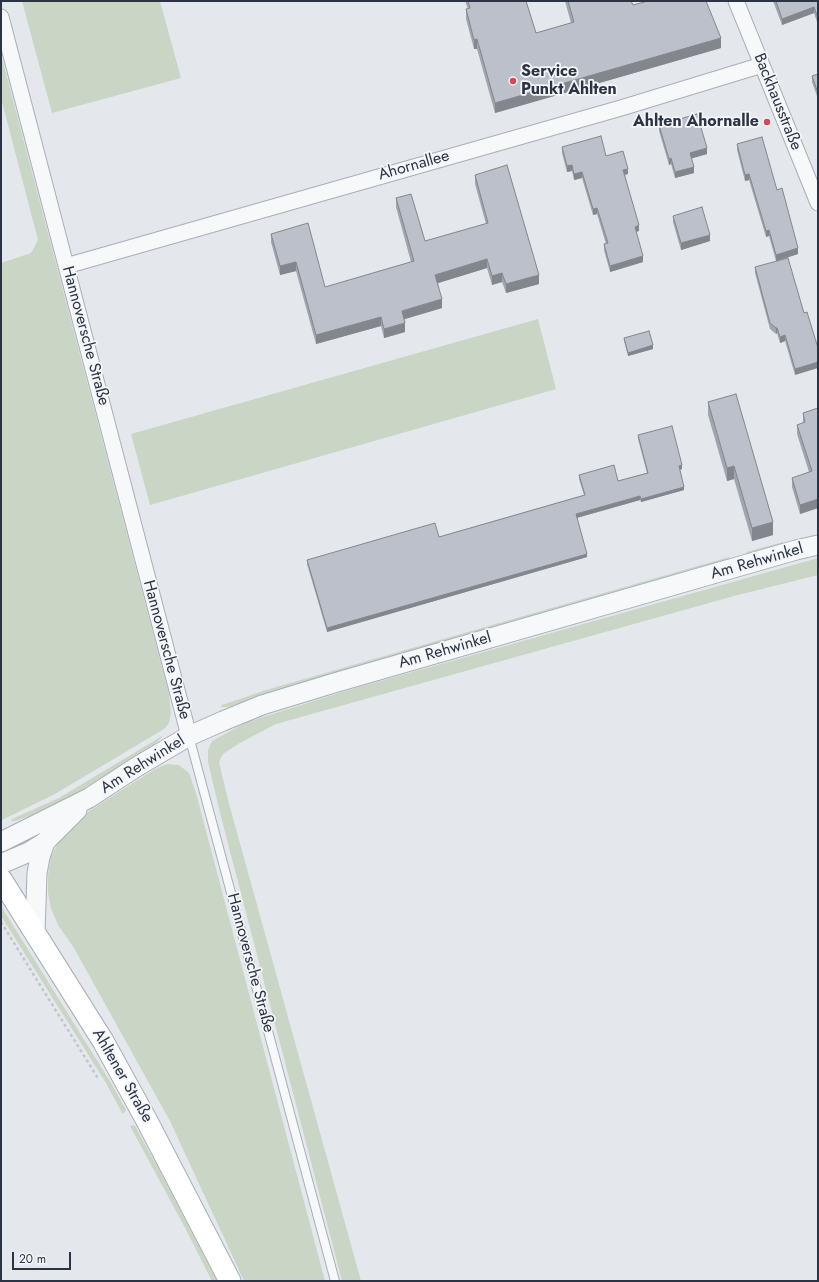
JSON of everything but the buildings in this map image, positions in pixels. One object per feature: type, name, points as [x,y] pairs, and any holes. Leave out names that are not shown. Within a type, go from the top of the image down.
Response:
[{"type":"main road","name":"Ahltener Straße","points":[[1,879],[103,1041],[140,1108],[230,1281]]},
{"type":"street","name":"Backhausstraße","points":[[736,1],[818,203]]},
{"type":"street","name":"Hannoversche Straße","points":[[1,17],[189,736]]},
{"type":"street","name":"Ahornallee","points":[[66,266],[621,108],[762,65]]},
{"type":"street","name":"Am Rehwinkel","points":[[1,842],[90,798],[138,766],[189,736],[262,705],[796,550],[818,546]]},
{"type":"street","name":"Am Rehwinkel","points":[[1,864],[29,852],[45,842],[90,798]]},
{"type":"street","points":[[35,932],[37,872],[45,842]]},
{"type":"lane","name":"Hannoversche Straße","points":[[189,736],[334,1281]]},
{"type":"path","points":[[1,922],[100,1081]]},
{"type":"green space","points":[[22,1],[160,1],[181,78],[52,113]]},
{"type":"green space","points":[[1,54],[169,694],[171,713],[169,723],[164,729],[55,794],[2,820],[1,263],[31,253],[38,240],[1,98]]},
{"type":"green space","points":[[538,319],[556,389],[150,505],[131,434]]},
{"type":"green space","points":[[783,542],[784,546],[748,557],[746,552]]},
{"type":"green space","points":[[729,557],[730,561],[228,707],[221,707],[222,705],[266,690]]},
{"type":"green space","points":[[818,558],[818,575],[734,596],[276,724],[238,744],[223,754],[219,762],[228,800],[361,1281],[342,1281],[220,813],[208,762],[208,750],[212,741],[247,722],[352,689]]},
{"type":"green space","points":[[162,736],[152,747],[70,797],[30,816],[11,821],[12,819],[59,798]]},
{"type":"green space","points":[[167,764],[179,765],[189,773],[196,793],[325,1281],[244,1281],[170,1121],[74,948],[58,925],[51,908],[48,893],[48,875],[51,856],[67,830],[89,811],[155,769]]},
{"type":"green space","points":[[1,906],[111,1083],[126,1110],[124,1113],[122,1113],[106,1083],[1,916]]},
{"type":"green space","points":[[130,1126],[135,1126],[162,1175],[217,1281],[212,1281]]},
{"type":"place","name":"Service Punkt Ahlten","points":[[513,81]]},
{"type":"place","name":"Ahlten Ahornalle","points":[[767,122]]}]
